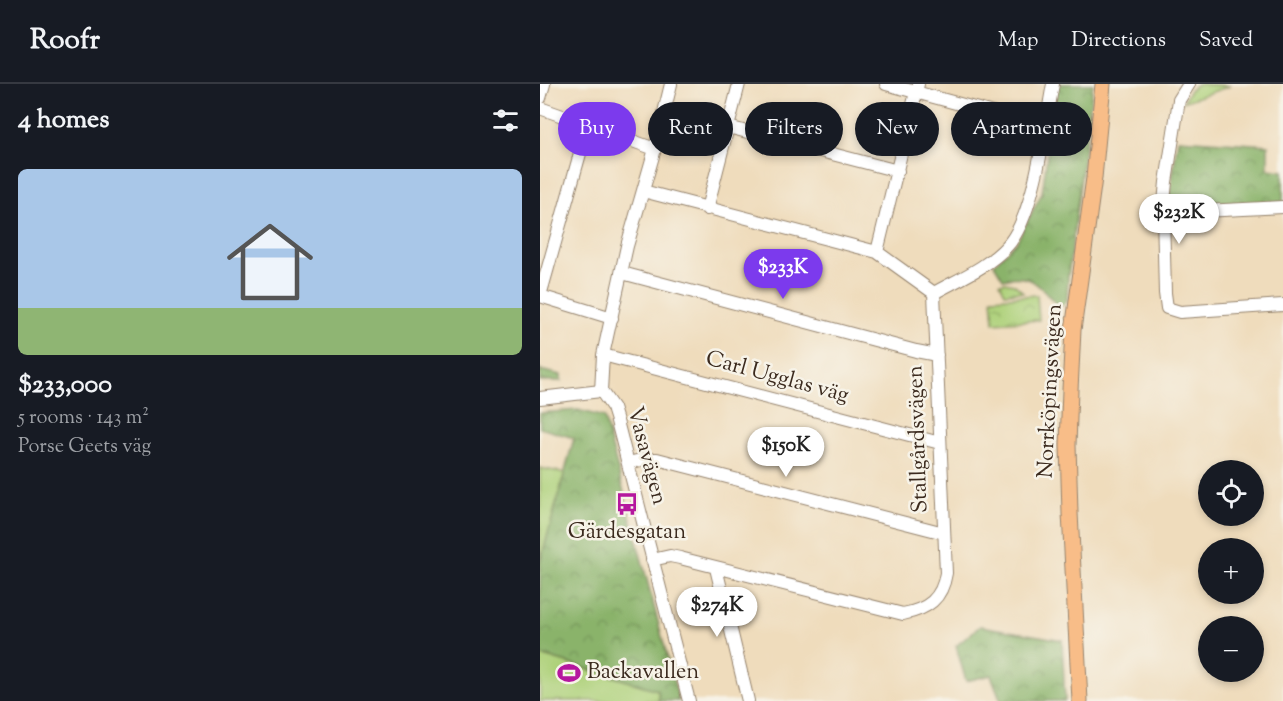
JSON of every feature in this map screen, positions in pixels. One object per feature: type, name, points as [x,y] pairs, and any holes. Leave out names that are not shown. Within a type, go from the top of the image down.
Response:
[{"type":"main road","name":"Norrköpingsvägen","points":[[1080,701],[1070,513],[1069,401],[1073,330],[1094,178],[1103,84]]},
{"type":"street","points":[[540,98],[544,84]]},
{"type":"street","name":"Vasavägen","points":[[666,102],[671,84]]},
{"type":"street","points":[[733,109],[740,84]]},
{"type":"street","points":[[886,84],[917,88],[963,102]]},
{"type":"street","points":[[1049,102],[1053,84]]},
{"type":"street","points":[[1189,84],[1179,100],[1166,182],[1163,213],[1167,308],[1180,312],[1283,305]]},
{"type":"street","points":[[877,252],[917,88]]},
{"type":"street","points":[[540,108],[558,114]]},
{"type":"street","points":[[733,128],[898,171]]},
{"type":"street","points":[[579,156],[540,296],[612,318]]},
{"type":"street","name":"Vasavägen","points":[[653,156],[632,226],[603,355],[601,391],[613,408],[689,701]]},
{"type":"street","points":[[707,208],[720,156]]},
{"type":"street","points":[[643,191],[877,252],[934,292],[989,261],[1007,246],[1016,233],[1029,202],[1039,156]]},
{"type":"street","points":[[1163,213],[1283,207]]},
{"type":"street","points":[[622,273],[937,355]]},
{"type":"street","name":"Stallgårdsvägen","points":[[652,560],[670,556],[903,614],[927,606],[944,585],[945,573],[934,292]]},
{"type":"street","name":"Carl Ugglas väg","points":[[603,355],[940,443]]},
{"type":"street","points":[[540,398],[601,391]]},
{"type":"street","points":[[628,463],[657,459],[944,533]]},
{"type":"street","points":[[716,568],[748,701]]},
{"type":"green space","points":[[1057,84],[1093,84],[1091,102],[1055,102]]},
{"type":"green space","points":[[1197,84],[1230,86],[1183,102],[1190,90]]},
{"type":"green space","points":[[1178,139],[1268,145],[1268,169],[1283,171],[1283,203],[1168,207]]},
{"type":"green space","points":[[1047,156],[1084,156],[1067,300],[1063,305],[1058,305],[1040,287],[1029,280],[1003,279],[994,264],[1017,241],[1042,193]]},
{"type":"green space","points":[[1000,283],[1014,284],[1023,292],[1005,293]]},
{"type":"green space","points":[[1037,295],[1039,320],[994,323],[992,298]]},
{"type":"green space","points":[[540,370],[561,375],[561,381],[540,381]]},
{"type":"green space","points":[[578,410],[604,417],[679,701],[659,701],[658,690],[540,655],[540,563],[574,438],[540,428],[540,413]]},
{"type":"green space","points":[[540,468],[565,473],[540,563]]},
{"type":"green space","points":[[980,626],[1062,640],[1065,701],[1001,701],[991,675],[966,681],[956,646]]},
{"type":"green space","name":"Backavallen","points":[[540,655],[658,690],[659,701],[540,701]]},
{"type":"place","name":"Gärdesgatan","points":[[627,504]]},
{"type":"place","name":"Backavallen","points":[[569,673]]}]
